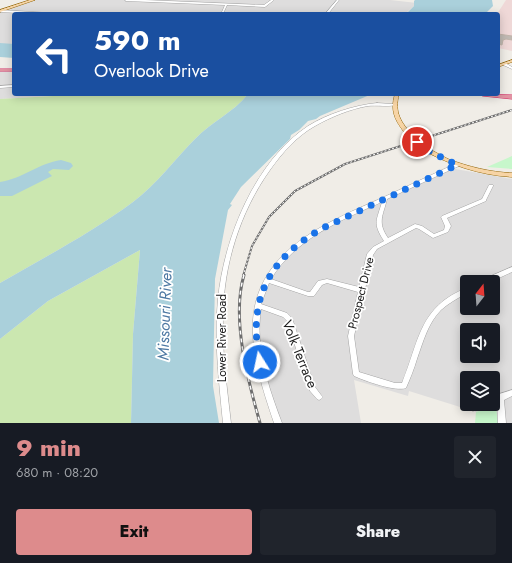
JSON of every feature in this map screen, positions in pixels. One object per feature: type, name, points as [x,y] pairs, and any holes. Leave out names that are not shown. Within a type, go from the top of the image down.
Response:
[{"type":"highway","points":[[0,69],[12,68]]},
{"type":"highway","points":[[500,92],[512,93]]},
{"type":"highway","points":[[500,95],[512,96]]},
{"type":"main road","points":[[0,10],[27,0]]},
{"type":"main road","points":[[0,10],[33,0]]},
{"type":"main road","points":[[500,65],[512,61]]},
{"type":"main road","points":[[395,96],[393,105],[395,114],[410,136],[423,148],[457,165],[485,172],[512,175]]},
{"type":"street","points":[[126,0],[264,6],[273,0]]},
{"type":"street","points":[[328,12],[338,0]]},
{"type":"street","points":[[223,12],[226,5]]},
{"type":"street","points":[[0,10],[25,12]]},
{"type":"street","points":[[504,64],[512,68]]},
{"type":"street","points":[[0,87],[12,86]]},
{"type":"street","name":"Lower River Road","points":[[227,423],[221,370],[220,328],[223,282],[232,244],[242,215],[252,194],[264,175],[277,159],[295,138],[308,128],[344,110],[361,105],[381,103],[393,105]]},
{"type":"street","points":[[278,423],[257,348],[258,305],[267,280],[286,254],[307,237],[457,165]]},
{"type":"street","name":"Prospect Drive","points":[[460,293],[453,296],[428,320],[423,329],[405,382],[400,387],[356,374],[351,336],[370,254],[375,248],[417,226],[433,236],[446,231],[448,226],[444,217],[484,200],[491,186]]},
{"type":"street","points":[[385,199],[378,223],[379,230],[387,241]]},
{"type":"street","points":[[499,275],[512,269]]},
{"type":"street","points":[[267,280],[308,294],[312,294],[320,283],[327,281],[361,290]]},
{"type":"street","name":"Volk Terrace","points":[[258,305],[285,315],[290,320],[312,389],[319,397]]},
{"type":"street","points":[[500,398],[512,393]]},
{"type":"street","points":[[500,411],[502,423]]},
{"type":"shaded area","points":[[33,0],[390,0],[417,3],[407,12],[12,12],[12,45],[0,45],[0,11]]},
{"type":"shaded area","points":[[506,0],[512,0],[512,51],[500,48],[500,12],[498,12]]},
{"type":"shaded area","points":[[0,71],[12,71],[12,96],[53,96],[0,99]]},
{"type":"shaded area","points":[[450,168],[512,179],[512,423],[496,423],[492,411],[500,411],[500,371],[460,371],[460,407],[409,391],[408,396],[354,380],[361,423],[278,423],[257,348],[258,305],[274,268],[297,244],[323,228]]},
{"type":"green space","points":[[53,96],[246,96],[236,107],[201,133],[158,180],[133,202],[84,234],[0,283],[0,99]]},
{"type":"green space","points":[[512,156],[512,169],[487,167]]},
{"type":"green space","points":[[140,250],[133,334],[131,423],[0,423],[0,339],[48,301]]},
{"type":"green space","points":[[496,411],[498,423],[475,423],[476,412]]},
{"type":"water","points":[[492,0],[493,6],[487,12],[408,12],[414,6],[414,1]]},
{"type":"water","points":[[0,43],[12,44],[12,58],[0,57]]},
{"type":"water","name":"Missouri River","points":[[246,96],[367,96],[316,119],[308,121],[299,130],[291,135],[290,139],[241,187],[230,204],[232,205],[228,210],[215,279],[213,386],[219,423],[131,423],[133,334],[140,250],[48,301],[0,339],[0,283],[84,234],[133,202],[158,180],[201,133]]},
{"type":"water","points":[[61,160],[71,163],[73,166],[69,170],[53,169],[48,172],[52,176],[12,196],[0,196],[0,182],[16,178],[45,164]]},
{"type":"building","points":[[500,34],[512,36],[512,40],[503,40],[502,45],[500,44]]},
{"type":"railway","points":[[243,276],[252,246],[269,217],[295,191],[345,164],[512,110]]},
{"type":"railway","points":[[244,275],[240,292],[240,330],[246,369],[260,423]]},
{"type":"route","points":[[260,362],[256,334],[258,305],[267,280],[274,268],[286,254],[297,244],[323,228],[457,165],[423,148],[417,142]]}]
